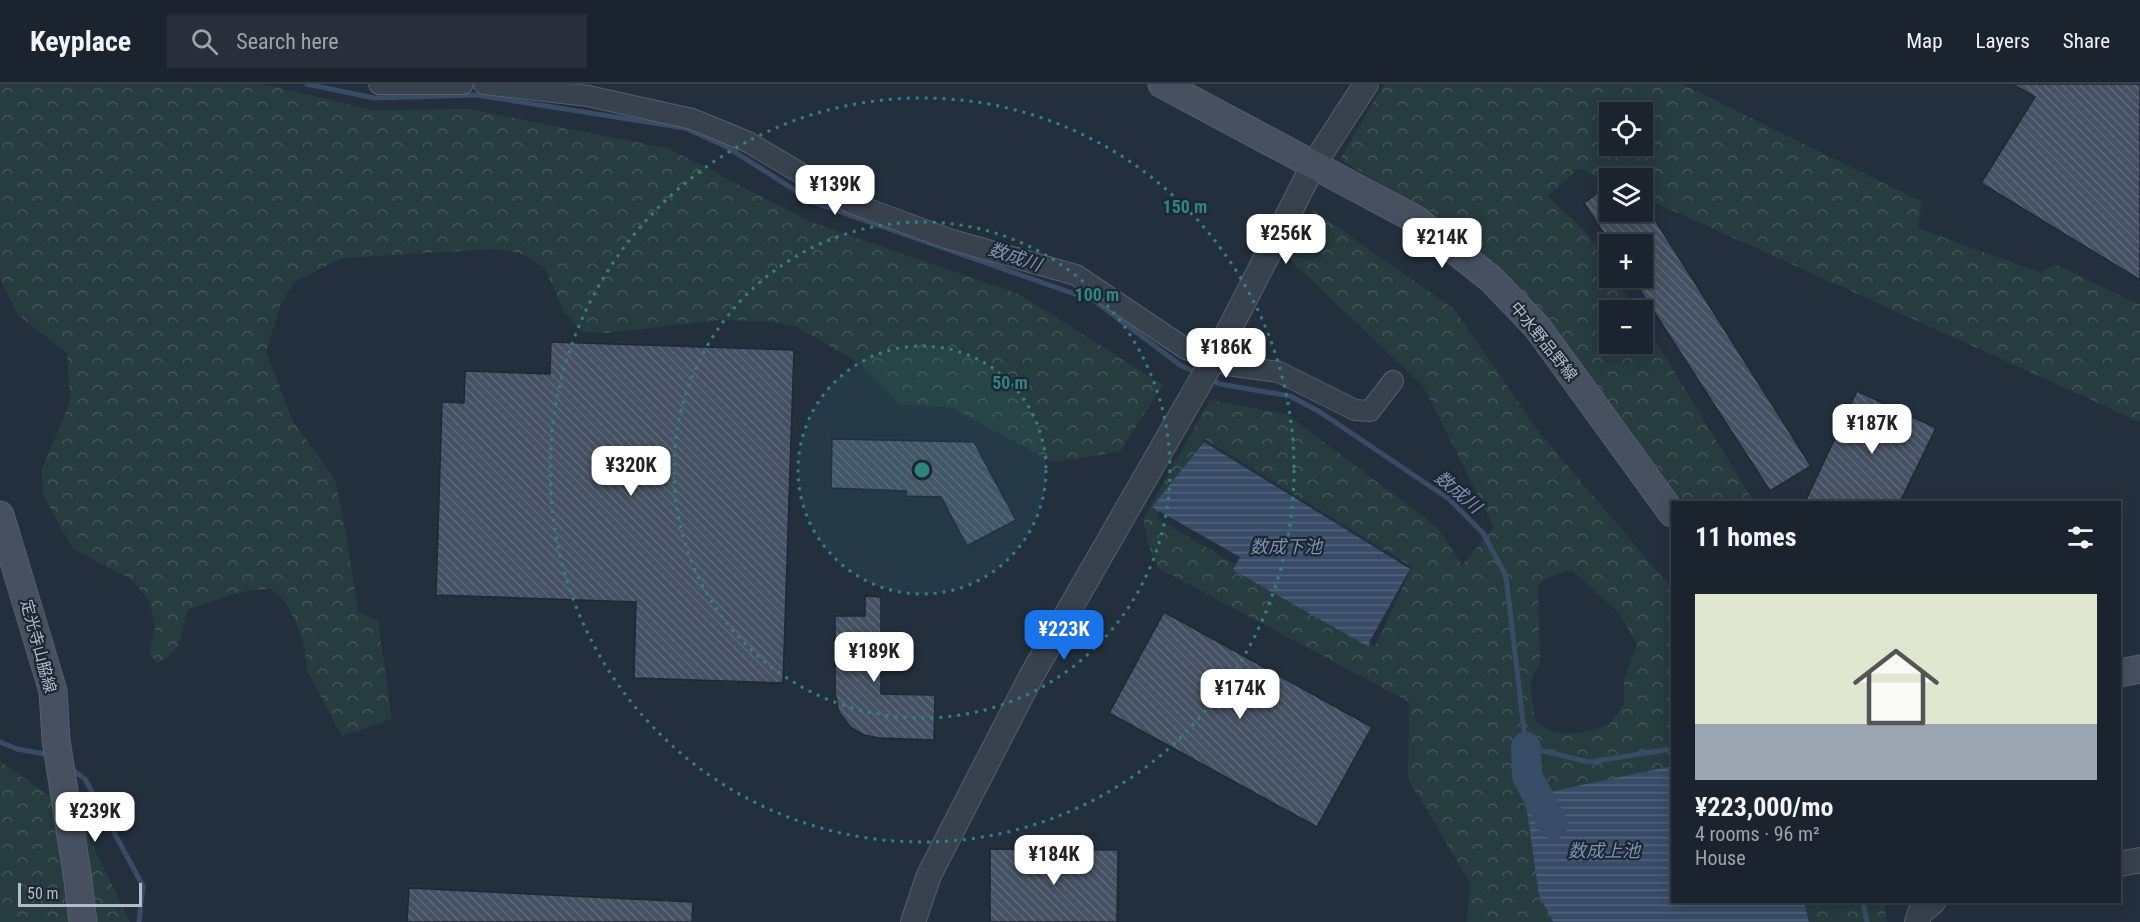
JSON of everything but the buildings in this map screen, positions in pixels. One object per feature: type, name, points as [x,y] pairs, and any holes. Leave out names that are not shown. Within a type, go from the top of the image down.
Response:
[{"type":"main road","name":"中水野品野線","points":[[1161,84],[1414,219],[1491,279],[1537,327],[1671,512]]},
{"type":"main road","name":"定光寺山脇線","points":[[0,515],[53,691],[58,760],[83,922]]},
{"type":"main road","points":[[2121,673],[2140,669]]},
{"type":"street","points":[[379,84],[462,84]]},
{"type":"street","points":[[484,84],[588,96],[692,118],[748,142],[849,202],[949,239],[1076,276],[1186,349],[1227,365],[1279,372],[1354,410],[1370,411],[1393,381]]},
{"type":"street","points":[[913,922],[929,875],[1033,673],[1221,346],[1314,164],[1366,84]]},
{"type":"street","points":[[2121,864],[2140,860]]},
{"type":"street","points":[[1917,922],[1920,913],[1933,903]]},
{"type":"green space","points":[[0,84],[263,84],[371,110],[469,109],[670,149],[808,221],[1019,294],[1163,385],[1120,452],[1052,462],[952,408],[900,404],[862,365],[797,327],[769,321],[720,320],[607,333],[582,332],[564,311],[544,267],[522,254],[497,249],[342,258],[294,282],[281,303],[266,352],[293,421],[335,480],[346,532],[358,612],[378,621],[392,719],[342,736],[307,671],[304,645],[295,620],[281,597],[271,589],[245,591],[188,609],[176,648],[166,659],[157,663],[149,653],[155,627],[149,601],[132,580],[73,549],[43,495],[42,469],[70,402],[67,353],[17,314],[0,278]]},
{"type":"green space","points":[[1384,84],[1682,84],[1922,202],[1918,228],[2041,273],[2055,264],[2140,305],[2140,422],[1653,202],[1653,168],[1599,168],[1599,177],[1579,168],[1548,196],[1586,233],[1599,250],[1599,288],[1622,288],[1629,300],[1599,300],[1599,354],[1653,354],[1653,337],[1753,501],[1682,501],[1535,305],[1461,232],[1340,159]]},
{"type":"green space","points":[[1313,210],[1454,309],[1539,432],[1671,588],[1671,766],[1526,797],[1539,895],[1553,922],[1467,922],[1470,883],[1408,779],[1409,702],[1158,568],[1148,544],[1143,519],[1210,400],[1286,414],[1436,526],[1462,565],[1494,527],[1423,386],[1286,256]],"holes":[[[1204,439],[1412,567],[1375,646],[1156,518]],[[1572,570],[1620,614],[1637,645],[1624,680],[1624,705],[1609,725],[1580,733],[1563,733],[1535,721],[1530,683],[1540,661],[1538,585],[1549,577]]]},
{"type":"green space","points":[[0,761],[79,817],[130,922],[0,922]]},
{"type":"green space","points":[[1804,903],[1884,903],[1887,922],[1809,922]]},
{"type":"water","name":"数成下池","points":[[1204,442],[1410,569],[1367,646],[1233,570],[1240,557],[1152,507]]},
{"type":"water","name":"数成上池","points":[[1671,766],[1671,903],[1804,903],[1809,922],[1553,922],[1539,895],[1525,797]]},
{"type":"waterway","name":"数成川","points":[[307,84],[374,98],[477,95],[685,128],[727,147],[815,203],[1095,301],[1180,365],[1198,373]]},
{"type":"waterway","name":"数成川","points":[[1209,379],[1220,384],[1290,396],[1320,412],[1449,499],[1483,533],[1506,576],[1526,747],[1589,762],[1671,749]]},
{"type":"waterway","points":[[0,742],[17,749],[51,755]]},
{"type":"waterway","points":[[1526,747],[1527,776],[1553,824]]},
{"type":"waterway","points":[[71,769],[85,779],[143,886],[139,922]]},
{"type":"waterway","name":"数成川","points":[[1863,903],[1867,922]]}]
